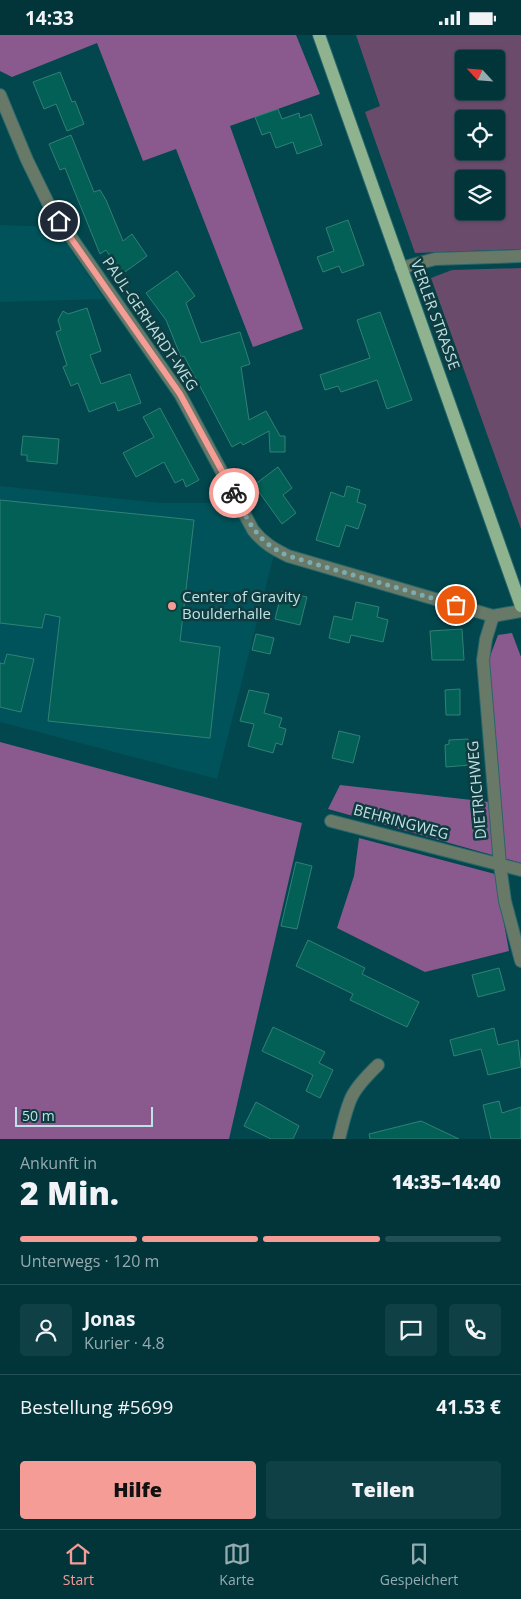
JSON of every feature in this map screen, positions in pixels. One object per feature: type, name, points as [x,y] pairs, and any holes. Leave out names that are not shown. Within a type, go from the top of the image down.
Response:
[{"type":"main road","name":"VERLER STRASSE","points":[[319,35],[521,606]]},
{"type":"street","name":"PAUL-GERHARDT-WEG","points":[[0,95],[26,160],[50,207],[180,394],[253,530],[261,540],[272,549],[288,556],[493,616],[521,611]]},
{"type":"street","points":[[401,268],[435,259],[521,256]]},
{"type":"street","name":"DIETRICHWEG","points":[[493,616],[486,639],[483,660],[500,865],[505,901],[521,961]]},
{"type":"street","name":"BEHRINGWEG","points":[[331,821],[521,870]]},
{"type":"street","points":[[339,1139],[350,1097],[357,1085],[378,1065]]},
{"type":"shaded area","points":[[0,35],[296,35],[320,94],[230,126],[303,329],[253,347],[176,149],[143,161],[97,43],[12,77],[0,71]]},
{"type":"shaded area","points":[[356,35],[521,35],[521,249],[415,253],[365,112],[380,106]]},
{"type":"shaded area","points":[[0,225],[55,227],[104,299],[0,302]]},
{"type":"shaded area","points":[[521,268],[521,529],[431,278],[452,270]]},
{"type":"shaded area","points":[[0,486],[160,503],[230,503],[254,542],[274,555],[217,779],[0,722]]},
{"type":"shaded area","points":[[512,633],[521,657],[521,863],[328,809],[340,785],[498,803],[489,659],[498,635]]},
{"type":"shaded area","points":[[0,742],[302,823],[229,1139],[0,1139]]},
{"type":"shaded area","points":[[359,838],[495,874],[509,951],[425,972],[337,928],[354,876]]},
{"type":"building","points":[[60,72],[72,102],[75,101],[84,124],[67,131],[56,104],[44,109],[33,82]]},
{"type":"building","points":[[278,109],[282,119],[299,113],[300,118],[311,114],[322,145],[297,154],[293,142],[276,148],[270,132],[262,135],[255,117]]},
{"type":"building","points":[[71,135],[94,192],[100,190],[106,200],[123,241],[132,234],[147,256],[122,274],[106,250],[100,254],[65,168],[60,170],[49,144]]},
{"type":"building","points":[[348,220],[364,265],[342,273],[339,266],[323,272],[317,257],[334,251],[326,228]]},
{"type":"building","points":[[177,271],[195,296],[186,303],[201,343],[240,332],[250,364],[241,367],[249,420],[266,411],[280,436],[285,436],[285,452],[270,452],[269,431],[243,445],[241,442],[232,447],[184,356],[181,357],[166,320],[146,293]]},
{"type":"building","points":[[87,308],[101,351],[90,355],[101,384],[130,374],[141,403],[118,411],[115,402],[89,412],[78,383],[71,386],[63,367],[67,365],[56,332],[61,330],[58,320],[63,311],[68,314]]},
{"type":"building","points":[[380,312],[412,400],[387,409],[377,380],[341,392],[338,386],[325,390],[320,375],[370,358],[357,320]]},
{"type":"building","points":[[160,408],[199,480],[186,487],[183,479],[175,483],[164,462],[136,477],[123,453],[154,437],[143,417]]},
{"type":"building","points":[[23,436],[59,439],[57,464],[27,461],[27,455],[21,455]]},
{"type":"building","points":[[278,467],[292,488],[283,495],[296,513],[282,524],[254,485]]},
{"type":"building","points":[[347,486],[360,490],[357,502],[366,505],[358,529],[346,525],[339,547],[316,540],[331,492],[344,497]]},
{"type":"building","points":[[0,500],[194,520],[180,641],[220,647],[210,738],[48,721],[60,617],[45,614],[42,628],[0,623]]},
{"type":"building","points":[[282,591],[307,597],[300,625],[275,619]]},
{"type":"building","points":[[356,602],[379,607],[377,617],[388,620],[383,642],[351,635],[349,643],[329,638],[334,616],[352,620]]},
{"type":"building","points":[[462,629],[464,660],[432,660],[430,631]]},
{"type":"building","points":[[256,634],[274,638],[270,654],[252,650]]},
{"type":"building","points":[[7,654],[34,659],[21,712],[0,707],[0,663],[4,664]]},
{"type":"building","points":[[460,689],[460,715],[446,715],[445,690]]},
{"type":"building","points":[[249,690],[269,694],[264,713],[282,718],[279,727],[286,729],[282,745],[276,743],[273,753],[248,746],[254,724],[240,721]]},
{"type":"building","points":[[339,731],[360,736],[353,763],[332,758]]},
{"type":"building","points":[[468,739],[470,765],[446,767],[445,745],[449,744],[449,740]]},
{"type":"building","points":[[296,862],[312,866],[297,929],[281,926]]},
{"type":"building","points":[[308,940],[365,968],[362,974],[419,1002],[407,1027],[350,1000],[353,994],[296,966]]},
{"type":"building","points":[[499,968],[505,990],[478,997],[472,975]]},
{"type":"building","points":[[273,1027],[325,1052],[319,1063],[333,1070],[320,1098],[306,1091],[313,1075],[262,1051]]},
{"type":"building","points":[[494,1028],[498,1045],[518,1040],[521,1067],[488,1075],[481,1049],[454,1056],[450,1040]]},
{"type":"building","points":[[499,1101],[502,1113],[521,1107],[521,1139],[491,1139],[483,1105]]},
{"type":"building","points":[[256,1102],[299,1126],[293,1139],[271,1139],[244,1126]]},
{"type":"building","points":[[421,1121],[459,1139],[370,1139],[369,1134]]},
{"type":"way so far","points":[[234,493],[253,530],[272,549],[288,556],[456,605]]},
{"type":"place","name":"Center of Gravity Boulderhalle","points":[[172,606]]},
{"type":"route","points":[[59,221],[180,394],[234,493]]}]
